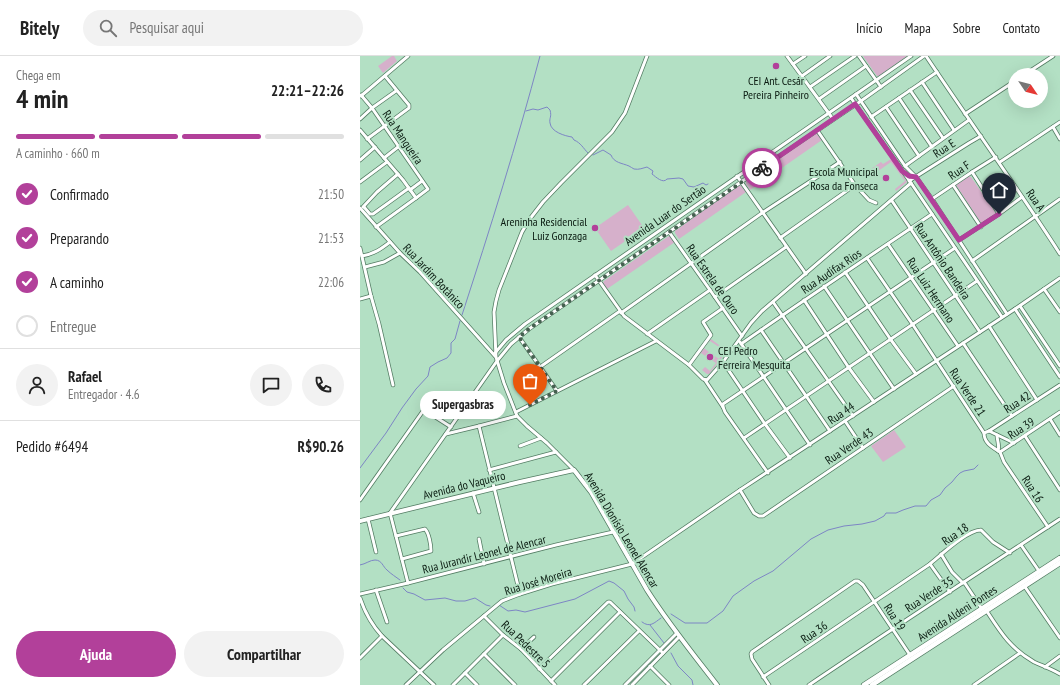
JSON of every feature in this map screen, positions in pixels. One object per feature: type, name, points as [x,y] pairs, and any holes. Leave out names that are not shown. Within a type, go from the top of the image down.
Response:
[{"type":"main road","name":"Avenida Aldeni Pontes","points":[[872,685],[1060,558]]},
{"type":"main road","name":"Avenida Aldeni Pontes","points":[[864,685],[910,655],[1025,587],[1060,563]]},
{"type":"street","points":[[361,96],[408,56]]},
{"type":"street","name":"Avenida Dionísio Leonel Alencar","points":[[647,56],[621,120],[612,132],[543,202],[522,232],[496,301],[494,312],[495,353],[517,414],[527,426],[574,470],[587,486],[647,590],[678,635],[717,685]]},
{"type":"street","points":[[787,56],[833,119]]},
{"type":"street","points":[[793,64],[805,56]]},
{"type":"street","points":[[802,76],[830,56]]},
{"type":"street","points":[[810,87],[855,56]]},
{"type":"street","points":[[859,56],[881,87]]},
{"type":"street","points":[[910,56],[915,62]]},
{"type":"street","name":"Avenida Luar do Sertão","points":[[495,353],[506,340],[525,324],[737,176],[829,114],[910,56]]},
{"type":"street","name":"Avenida Luar do Sertão","points":[[390,513],[451,427],[496,359],[519,337],[925,56]]},
{"type":"street","name":"Rua A","points":[[925,56],[1000,162],[1060,254]]},
{"type":"street","points":[[1035,68],[1053,56]]},
{"type":"street","points":[[819,99],[866,66]]},
{"type":"street","points":[[871,116],[937,72]]},
{"type":"street","points":[[367,139],[409,108],[385,76]]},
{"type":"street","points":[[922,82],[954,130]]},
{"type":"street","points":[[965,114],[1008,86]]},
{"type":"street","points":[[910,90],[943,138]]},
{"type":"street","points":[[360,119],[372,108],[396,91]]},
{"type":"street","points":[[856,94],[905,166],[916,177],[932,199],[1007,314]]},
{"type":"street","name":"Rua Mangueira","points":[[361,96],[372,108],[428,189],[416,198]]},
{"type":"street","points":[[851,98],[1002,317]]},
{"type":"street","points":[[899,98],[932,147]]},
{"type":"street","points":[[886,107],[920,156]]},
{"type":"street","points":[[905,166],[969,120]]},
{"type":"street","points":[[1000,162],[1060,122]]},
{"type":"street","points":[[1053,127],[1060,139]]},
{"type":"street","points":[[360,130],[361,135],[367,139],[398,174],[416,198],[376,227]]},
{"type":"street","points":[[817,130],[855,185],[869,200],[876,203]]},
{"type":"street","name":"Rua E","points":[[916,177],[981,136]]},
{"type":"street","points":[[360,160],[374,147]]},
{"type":"street","points":[[384,158],[398,147]]},
{"type":"street","name":"Rua F","points":[[932,199],[996,157]]},
{"type":"street","points":[[360,177],[361,181],[387,162]]},
{"type":"street","points":[[540,367],[762,213],[840,162]]},
{"type":"street","points":[[902,171],[909,176],[916,177]]},
{"type":"street","points":[[972,172],[999,214]]},
{"type":"street","points":[[398,174],[377,192],[362,208],[370,214],[373,214],[422,181]]},
{"type":"street","points":[[737,176],[806,274]]},
{"type":"street","points":[[705,380],[709,378],[740,342],[742,336],[756,317],[892,201],[916,177]]},
{"type":"street","points":[[780,238],[855,185]]},
{"type":"street","points":[[953,185],[981,227]]},
{"type":"street","points":[[959,240],[981,227],[1022,197]]},
{"type":"street","points":[[972,261],[1060,200]]},
{"type":"street","name":"Rua Antônio Bandeira","points":[[892,201],[980,332]]},
{"type":"street","name":"Rua Jardim Botânico","points":[[362,208],[376,227],[420,272],[496,359]]},
{"type":"street","name":"Rua Audifax Rios","points":[[740,342],[761,330],[932,214]]},
{"type":"street","name":"Rua Estrela de Ouro","points":[[669,232],[742,336]]},
{"type":"street","points":[[362,256],[373,254],[390,242]]},
{"type":"street","name":"Rua Luiz Hermano","points":[[888,244],[958,346]]},
{"type":"street","points":[[715,297],[786,247]]},
{"type":"street","points":[[360,248],[393,385]]},
{"type":"street","points":[[723,407],[723,404],[955,248]]},
{"type":"street","points":[[365,267],[384,262],[400,253]]},
{"type":"street","name":"Rua Verde 21","points":[[867,258],[984,433]]},
{"type":"street","points":[[845,272],[916,374]]},
{"type":"street","points":[[595,275],[621,312],[705,380],[768,472]]},
{"type":"street","name":"Rua 44","points":[[632,564],[740,490],[1020,306],[1060,278]]},
{"type":"street","points":[[744,438],[977,282]]},
{"type":"street","points":[[824,286],[894,389]]},
{"type":"street","points":[[1044,289],[1060,312]]},
{"type":"street","points":[[647,334],[710,290]]},
{"type":"street","points":[[360,299],[371,296]]},
{"type":"street","points":[[804,300],[849,368],[874,402]]},
{"type":"street","points":[[773,302],[853,416]]},
{"type":"street","points":[[1020,306],[1060,366]]},
{"type":"street","points":[[688,365],[711,335],[703,322],[723,308]]},
{"type":"street","points":[[1015,309],[1060,377]]},
{"type":"street","points":[[989,326],[1037,400]]},
{"type":"street","points":[[761,330],[830,431]]},
{"type":"street","points":[[519,337],[557,391]]},
{"type":"street","points":[[446,434],[479,426],[517,414],[557,391],[656,341]]},
{"type":"street","points":[[740,342],[810,445]]},
{"type":"street","points":[[963,343],[1012,416]]},
{"type":"street","points":[[723,362],[790,458]]},
{"type":"street","name":"Rua 42","points":[[984,433],[1060,385]]},
{"type":"street","name":"Rua Verde 43","points":[[740,490],[754,513],[759,516],[764,515],[954,386]]},
{"type":"street","points":[[360,500],[423,411],[426,411],[451,427]]},
{"type":"street","name":"Rua 39","points":[[1004,462],[999,452],[1060,412]]},
{"type":"street","points":[[1050,419],[1060,435]]},
{"type":"street","points":[[845,421],[863,448]]},
{"type":"street","points":[[479,426],[520,594]]},
{"type":"street","points":[[989,431],[1014,443]]},
{"type":"street","points":[[984,433],[984,437],[987,442],[999,452]]},
{"type":"street","points":[[997,435],[999,452]]},
{"type":"street","points":[[1025,436],[1060,490]]},
{"type":"street","points":[[520,446],[541,438]]},
{"type":"street","points":[[489,470],[556,452]]},
{"type":"street","name":"Rua 16","points":[[1004,462],[1048,527]]},
{"type":"street","name":"Avenida do Vaqueiro","points":[[360,521],[574,470]]},
{"type":"street","points":[[473,493],[479,512]]},
{"type":"street","points":[[390,513],[408,583]]},
{"type":"street","points":[[368,519],[376,552]]},
{"type":"street","name":"Rua Verde 35","points":[[808,685],[1060,519]]},
{"type":"street","points":[[396,536],[425,529],[427,531],[431,551],[402,559]]},
{"type":"street","name":"Rua 18","points":[[874,602],[930,564],[952,545],[976,530],[979,529],[982,531],[993,542],[1010,553]]},
{"type":"street","name":"Rua Jurandir Leonel de Alencar","points":[[360,594],[613,532]]},
{"type":"street","points":[[479,539],[484,564]]},
{"type":"street","points":[[1021,545],[1039,571]]},
{"type":"street","points":[[941,554],[952,572],[964,583],[1008,642],[1020,653],[1060,674]]},
{"type":"street","name":"Rua José Moreira","points":[[406,685],[443,650],[504,600],[552,584],[632,564]]},
{"type":"street","points":[[930,564],[950,592]]},
{"type":"street","name":"Rua 19","points":[[763,677],[754,663],[751,656],[752,652],[848,585],[857,581],[861,583],[910,655]]},
{"type":"street","points":[[1025,587],[1060,638]]},
{"type":"street","points":[[376,590],[387,622]]},
{"type":"street","points":[[360,598],[370,621],[382,636],[434,685]]},
{"type":"street","points":[[539,669],[607,602],[610,602],[663,653]]},
{"type":"street","name":"Rua 36","points":[[763,677],[874,602]]},
{"type":"street","points":[[551,681],[620,612]]},
{"type":"street","name":"Rua Pedestre 5","points":[[484,616],[503,635],[521,649],[555,685]]},
{"type":"street","points":[[584,685],[640,631]]},
{"type":"street","points":[[453,685],[503,635]]},
{"type":"street","points":[[625,685],[660,650],[678,635]]},
{"type":"street","points":[[632,685],[678,635]]},
{"type":"street","points":[[360,658],[382,636]]},
{"type":"street","points":[[521,649],[534,637]]},
{"type":"street","points":[[974,685],[1020,653]]},
{"type":"street","points":[[484,654],[515,685]]},
{"type":"street","points":[[1045,666],[1060,656]]},
{"type":"street","points":[[650,666],[669,685]]},
{"type":"street","points":[[465,673],[477,685]]},
{"type":"street","points":[[763,677],[768,685]]},
{"type":"shaded area","points":[[394,56],[397,61],[383,73],[378,66]]},
{"type":"shaded area","points":[[863,56],[907,56],[877,76]]},
{"type":"shaded area","points":[[817,132],[822,140],[750,190],[746,184],[746,181]]},
{"type":"shaded area","points":[[891,159],[907,182],[896,191],[895,189],[905,181],[891,162],[874,174],[871,169],[881,162],[883,164]]},
{"type":"shaded area","points":[[969,176],[996,213],[981,223],[956,185]]},
{"type":"shaded area","points":[[739,185],[746,192],[679,239],[675,231]]},
{"type":"shaded area","points":[[628,205],[644,228],[611,251],[595,228]]},
{"type":"shaded area","points":[[669,236],[675,242],[607,289],[603,283],[604,281]]},
{"type":"shaded area","points":[[711,339],[727,351],[709,374],[702,370],[705,367],[710,371],[716,363],[710,359],[713,355],[719,359],[725,351],[710,341],[705,346]]},
{"type":"shaded area","points":[[704,348],[710,353],[707,357],[701,353],[695,360]]},
{"type":"shaded area","points":[[894,430],[906,447],[883,462],[871,446]]},
{"type":"waterway","points":[[462,315],[503,186],[540,56]]},
{"type":"waterway","points":[[526,111],[533,109],[538,110],[547,107],[550,110],[550,123],[553,129],[562,135],[572,137],[588,153]]},
{"type":"waterway","points":[[593,155],[603,150],[611,155],[616,161],[634,169],[647,167],[653,171],[652,174],[664,181],[667,179],[679,178],[683,179],[688,186],[694,187],[703,183],[706,185],[708,184]]},
{"type":"waterway","points":[[360,468],[416,389],[428,376],[430,367],[447,358],[451,353],[451,343],[455,339],[460,321]]},
{"type":"waterway","points":[[671,614],[685,623],[707,623],[723,611],[733,596],[754,581],[773,571],[811,539],[828,530],[875,521],[884,516],[886,513],[896,513],[915,506],[926,506],[931,500],[940,495],[960,473],[974,469],[978,465]]},
{"type":"waterway","points":[[360,565],[377,560],[400,580]]},
{"type":"waterway","points":[[499,605],[508,611],[516,610],[525,612],[575,599],[609,581],[624,591],[635,611]]},
{"type":"waterway","points":[[403,588],[407,592],[425,600],[445,598],[456,601],[465,601],[475,598],[490,606]]},
{"type":"waterway","points":[[642,622],[650,625],[661,618]]},
{"type":"waterway","points":[[650,625],[664,643]]},
{"type":"waterway","points":[[671,653],[678,666],[692,680],[693,685]]},
{"type":"way so far","points":[[530,405],[557,391],[519,337],[762,168]]},
{"type":"place","name":"CEI Ant. Cesár Pereira Pinheiro","points":[[776,66]]},
{"type":"place","name":"Escola Municipal Rosa da Fonseca","points":[[886,178]]},
{"type":"place","name":"Areninha Residencial Luiz Gonzaga","points":[[595,228]]},
{"type":"place","name":"CEI Pedro Ferreira Mesquita","points":[[710,357]]},
{"type":"place","name":"Supergasbras","points":[[530,405]]},
{"type":"route","points":[[762,168],[855,104],[902,171],[909,176],[916,177],[959,240],[999,214]]}]
